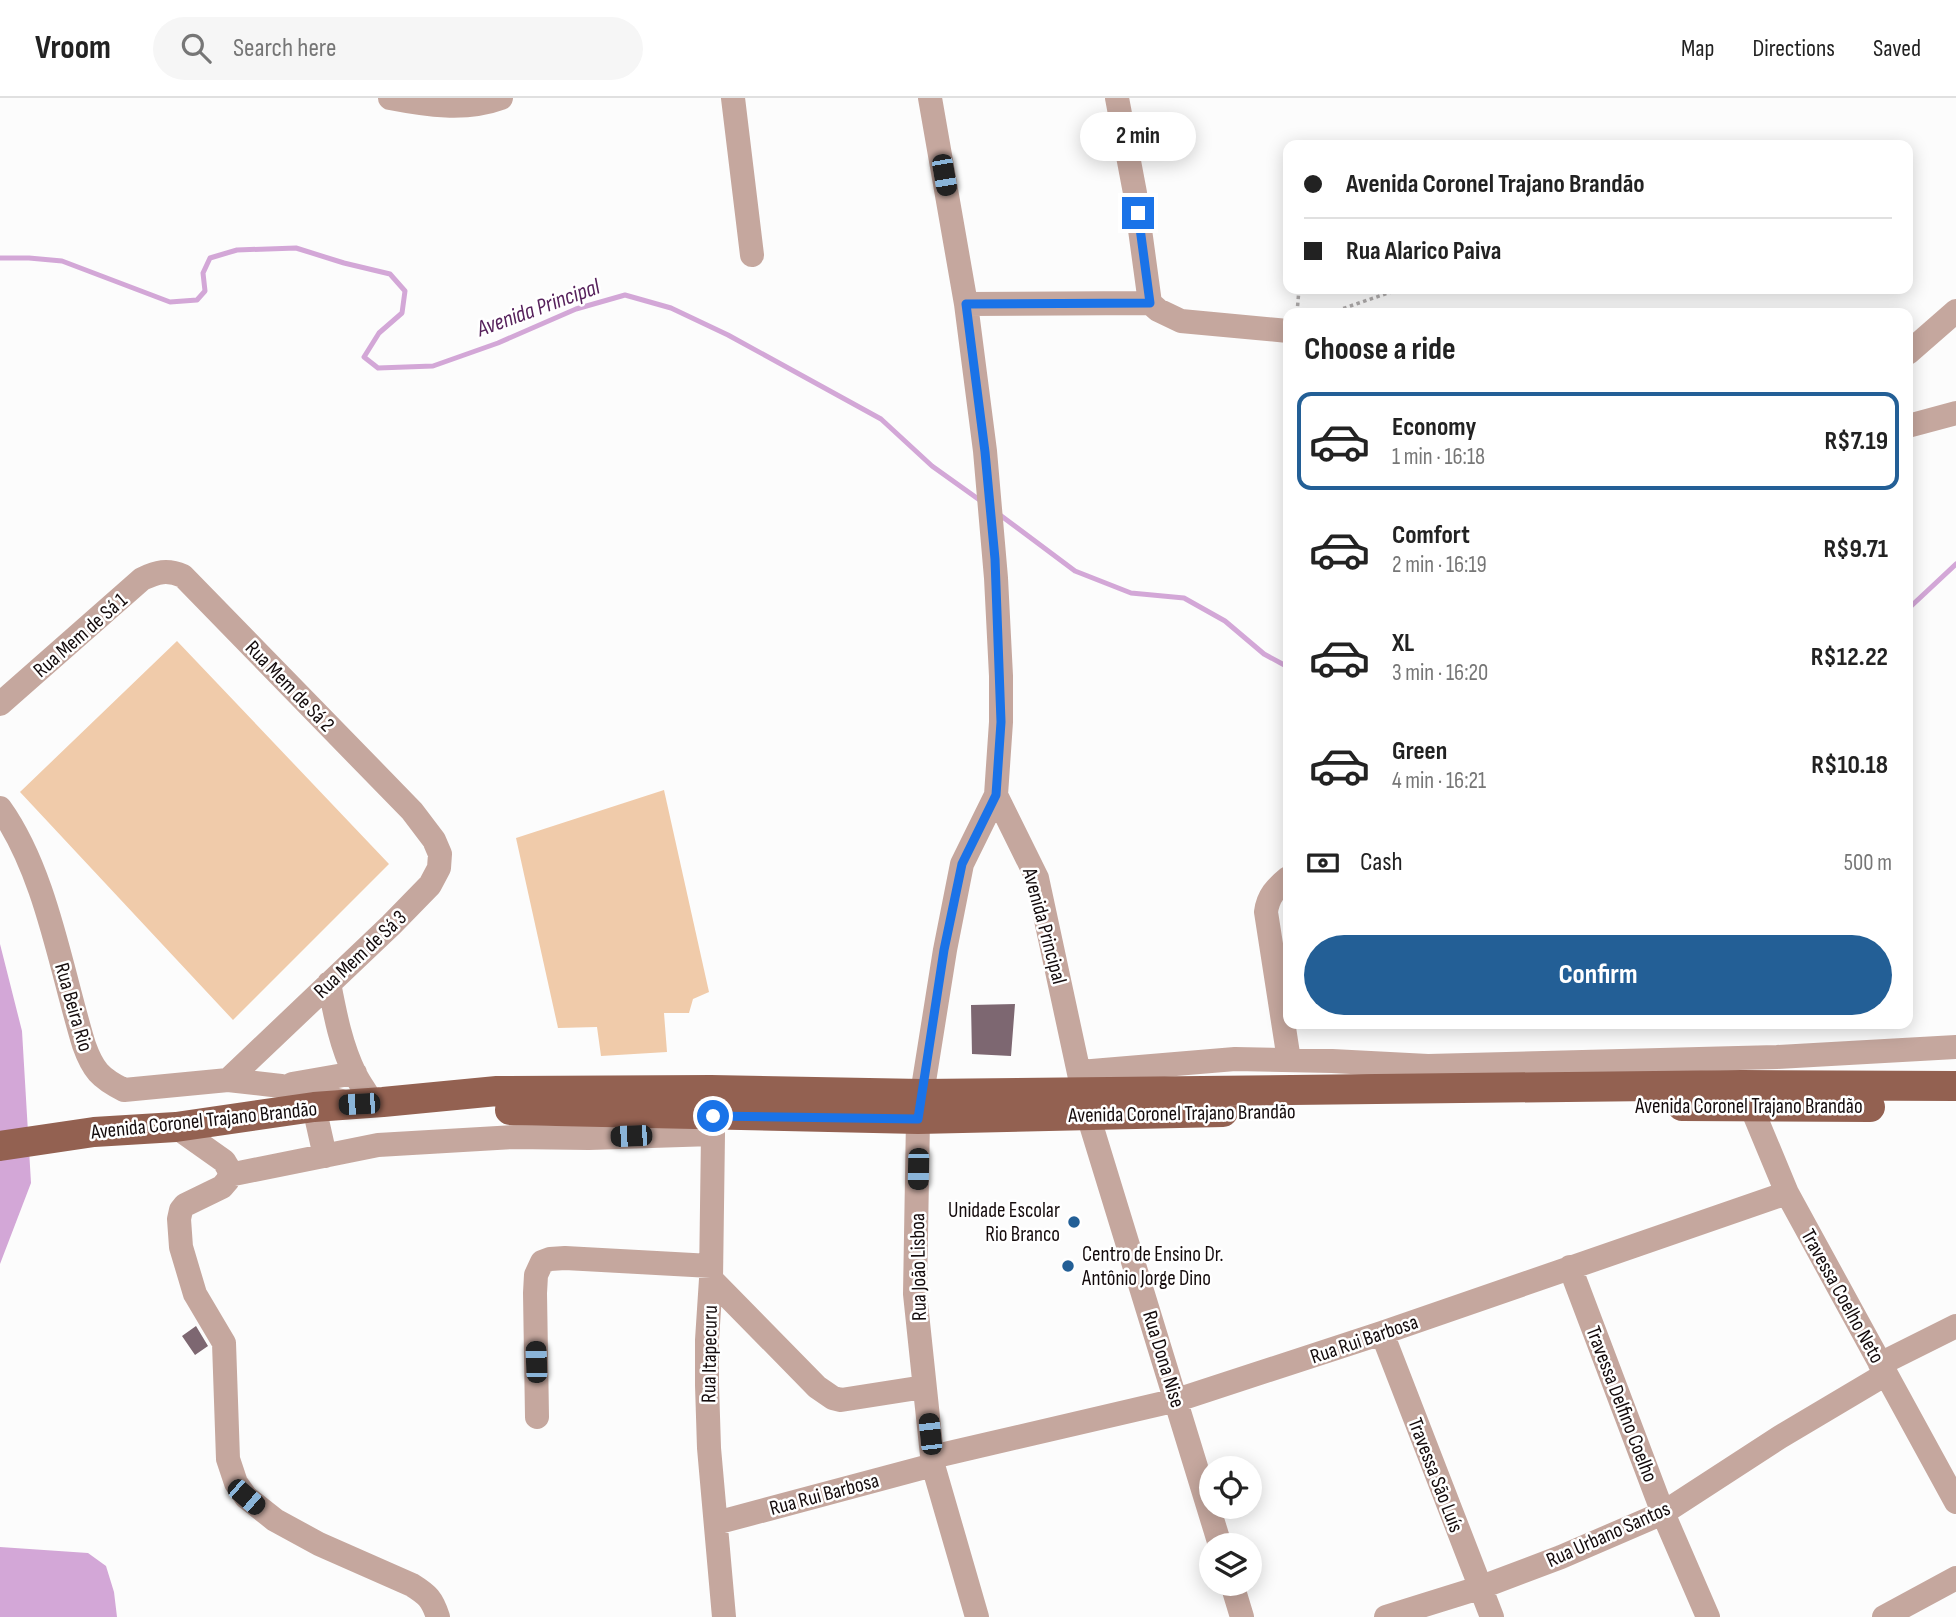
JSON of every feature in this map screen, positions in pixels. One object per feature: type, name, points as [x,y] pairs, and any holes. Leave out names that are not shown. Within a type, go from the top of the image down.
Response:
[{"type":"main road","name":"Avenida Coronel Trajano Brandão","points":[[0,1146],[94,1132],[176,1127],[314,1107],[409,1100],[452,1109],[712,1113],[920,1106],[1084,1093],[1525,1105],[1956,1086]]},
{"type":"main road","name":"Avenida Coronel Trajano Brandão","points":[[1746,1096],[1956,1107]]},
{"type":"street","points":[[390,98],[457,106],[481,104],[501,98]]},
{"type":"street","points":[[733,98],[752,256]]},
{"type":"street","points":[[930,98],[966,304],[989,494],[1001,699],[996,795]]},
{"type":"street","points":[[1117,98],[1135,193],[1150,303],[1181,321],[1283,331]]},
{"type":"street","points":[[966,304],[1150,303]]},
{"type":"street","points":[[1913,349],[1956,311]]},
{"type":"street","points":[[1913,425],[1956,413]]},
{"type":"street","name":"Rua Mem de Sá 1","points":[[0,704],[142,579],[163,571]]},
{"type":"street","name":"Rua Mem de Sá 2","points":[[163,571],[173,571],[183,576],[412,811]]},
{"type":"street","name":"Avenida Principal","points":[[996,795],[1037,878],[1084,1093]]},
{"type":"street","name":"Rua João Lisboa","points":[[977,1617],[932,1461],[915,1294],[920,1106],[944,950],[962,864],[996,795]]},
{"type":"street","name":"Rua Beira Rio","points":[[0,807],[18,837],[48,914],[84,1045],[99,1075],[124,1090],[228,1080],[281,1086],[366,1103]]},
{"type":"street","name":"Rua Mem de Sá 3","points":[[228,1080],[430,886],[440,860],[438,847],[412,811]]},
{"type":"street","points":[[1283,882],[1272,892],[1266,912],[1283,1021]]},
{"type":"street","points":[[329,983],[337,1023],[366,1103]]},
{"type":"street","points":[[1284,1029],[1289,1060]]},
{"type":"street","name":"Avenida Coronel Trajano Brandão","points":[[1084,1093],[1235,1059],[1428,1066],[1777,1057],[1956,1047]]},
{"type":"street","points":[[281,1086],[355,1073]]},
{"type":"street","name":"Rua Dona Nise","points":[[1084,1093],[1216,1533]]},
{"type":"street","name":"Travessa Coelho Neto","points":[[1746,1096],[1787,1194],[1956,1502]]},
{"type":"street","points":[[314,1107],[325,1156]]},
{"type":"street","points":[[229,1175],[378,1145],[514,1137],[589,1138],[712,1113]]},
{"type":"street","name":"Rua Itapecuru","points":[[712,1113],[707,1385],[709,1448],[724,1617]]},
{"type":"street","points":[[176,1127],[228,1166],[229,1175],[222,1187],[185,1205],[178,1219],[181,1247],[195,1294],[224,1343],[229,1460],[236,1483],[246,1497],[275,1520],[319,1544],[425,1593],[431,1599],[438,1617]]},
{"type":"street","name":"Rua Rui Barbosa","points":[[716,1523],[932,1461],[1177,1400],[1382,1334],[1787,1194]]},
{"type":"street","points":[[537,1417],[536,1282],[542,1262],[550,1259],[565,1258],[711,1273],[817,1387],[833,1398],[852,1399],[924,1387]]},
{"type":"street","name":"Travessa Delfino Coelho","points":[[1570,1268],[1663,1513],[1708,1617]]},
{"type":"street","name":"Rua Urbano Santos","points":[[1386,1617],[1479,1588],[1663,1513],[1883,1369],[1956,1326]]},
{"type":"street","name":"Travessa São Luís","points":[[1382,1334],[1492,1617]]},
{"type":"street","points":[[1884,1617],[1956,1578]]},
{"type":"street","points":[[1236,1596],[1242,1617]]},
{"type":"path","points":[[1345,308],[1385,294]]},
{"type":"shaded area","points":[[177,641],[389,864],[233,1020],[20,792]]},
{"type":"shaded area","points":[[664,790],[709,992],[693,999],[689,1013],[664,1013],[667,1052],[601,1056],[597,1027],[558,1028],[516,838]]},
{"type":"shaded area","points":[[0,944],[22,1031],[31,1183],[0,1264]]},
{"type":"shaded area","points":[[0,1547],[88,1553],[106,1566],[114,1592],[117,1617],[0,1617]]},
{"type":"building","points":[[1015,1004],[1011,1056],[972,1054],[971,1005]]},
{"type":"building","points":[[196,1326],[208,1346],[195,1355],[182,1336]]},
{"type":"waterway","name":"Avenida Principal","points":[[0,258],[62,261],[170,302],[197,300],[205,291],[203,273],[210,258],[237,250],[296,248],[390,274],[405,291],[402,313],[379,333],[364,357],[378,368],[433,366],[498,343],[576,309],[625,295],[671,308],[728,335],[881,419],[932,466],[981,501]]},
{"type":"waterway","name":"Avenida Principal","points":[[1000,515],[1075,571],[1131,593],[1184,598],[1225,621],[1264,654],[1283,664]]},
{"type":"waterway","name":"Avenida Principal","points":[[1913,604],[1956,564]]},
{"type":"place","name":"Unidade Escolar Rio Branco","points":[[1074,1222]]},
{"type":"place","name":"Centro de Ensino Dr. Antônio Jorge Dino","points":[[1068,1266]]},
{"type":"route","points":[[713,1116],[918,1119],[944,950],[962,864],[996,795],[1001,722],[995,559],[985,452],[966,304],[1150,303],[1138,213]]}]
